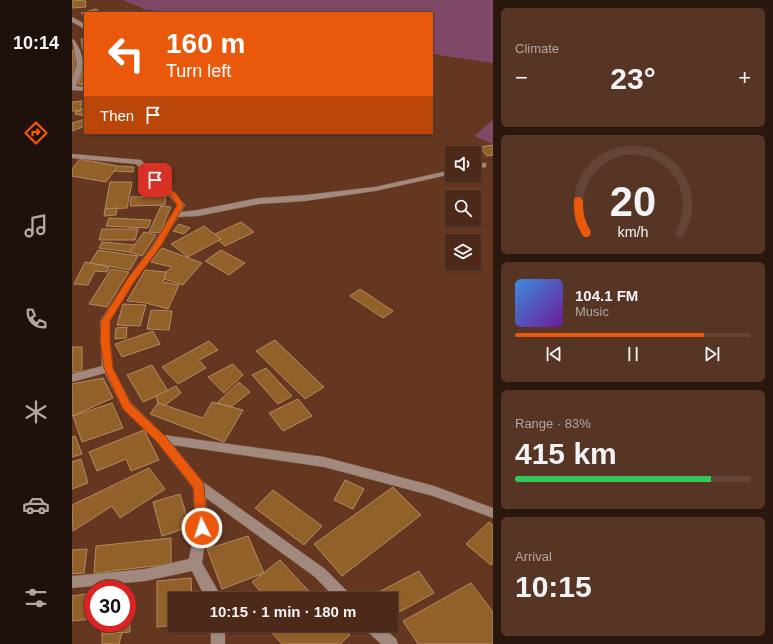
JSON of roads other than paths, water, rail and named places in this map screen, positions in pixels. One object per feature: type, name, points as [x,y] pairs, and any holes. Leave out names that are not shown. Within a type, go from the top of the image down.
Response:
[{"type":"street","points":[[72,19],[84,26]]},
{"type":"street","points":[[72,41],[79,49],[80,69],[72,88],[84,89]]},
{"type":"street","points":[[72,156],[138,162],[155,180],[173,195],[181,205],[156,247],[131,280],[105,321],[105,340],[108,368],[127,406],[161,439],[199,486],[320,573],[338,592]]},
{"type":"street","points":[[175,215],[198,213],[259,201],[305,198],[375,189],[445,174]]},
{"type":"street","points":[[72,378],[108,368]]},
{"type":"street","points":[[161,439],[324,462],[434,491],[493,512]]},
{"type":"street","points":[[199,486],[202,528],[195,564],[211,592]]},
{"type":"street","points":[[72,582],[145,575],[195,564]]},
{"type":"street","points":[[218,644],[219,632]]},
{"type":"street","points":[[379,632],[390,644]]}]
